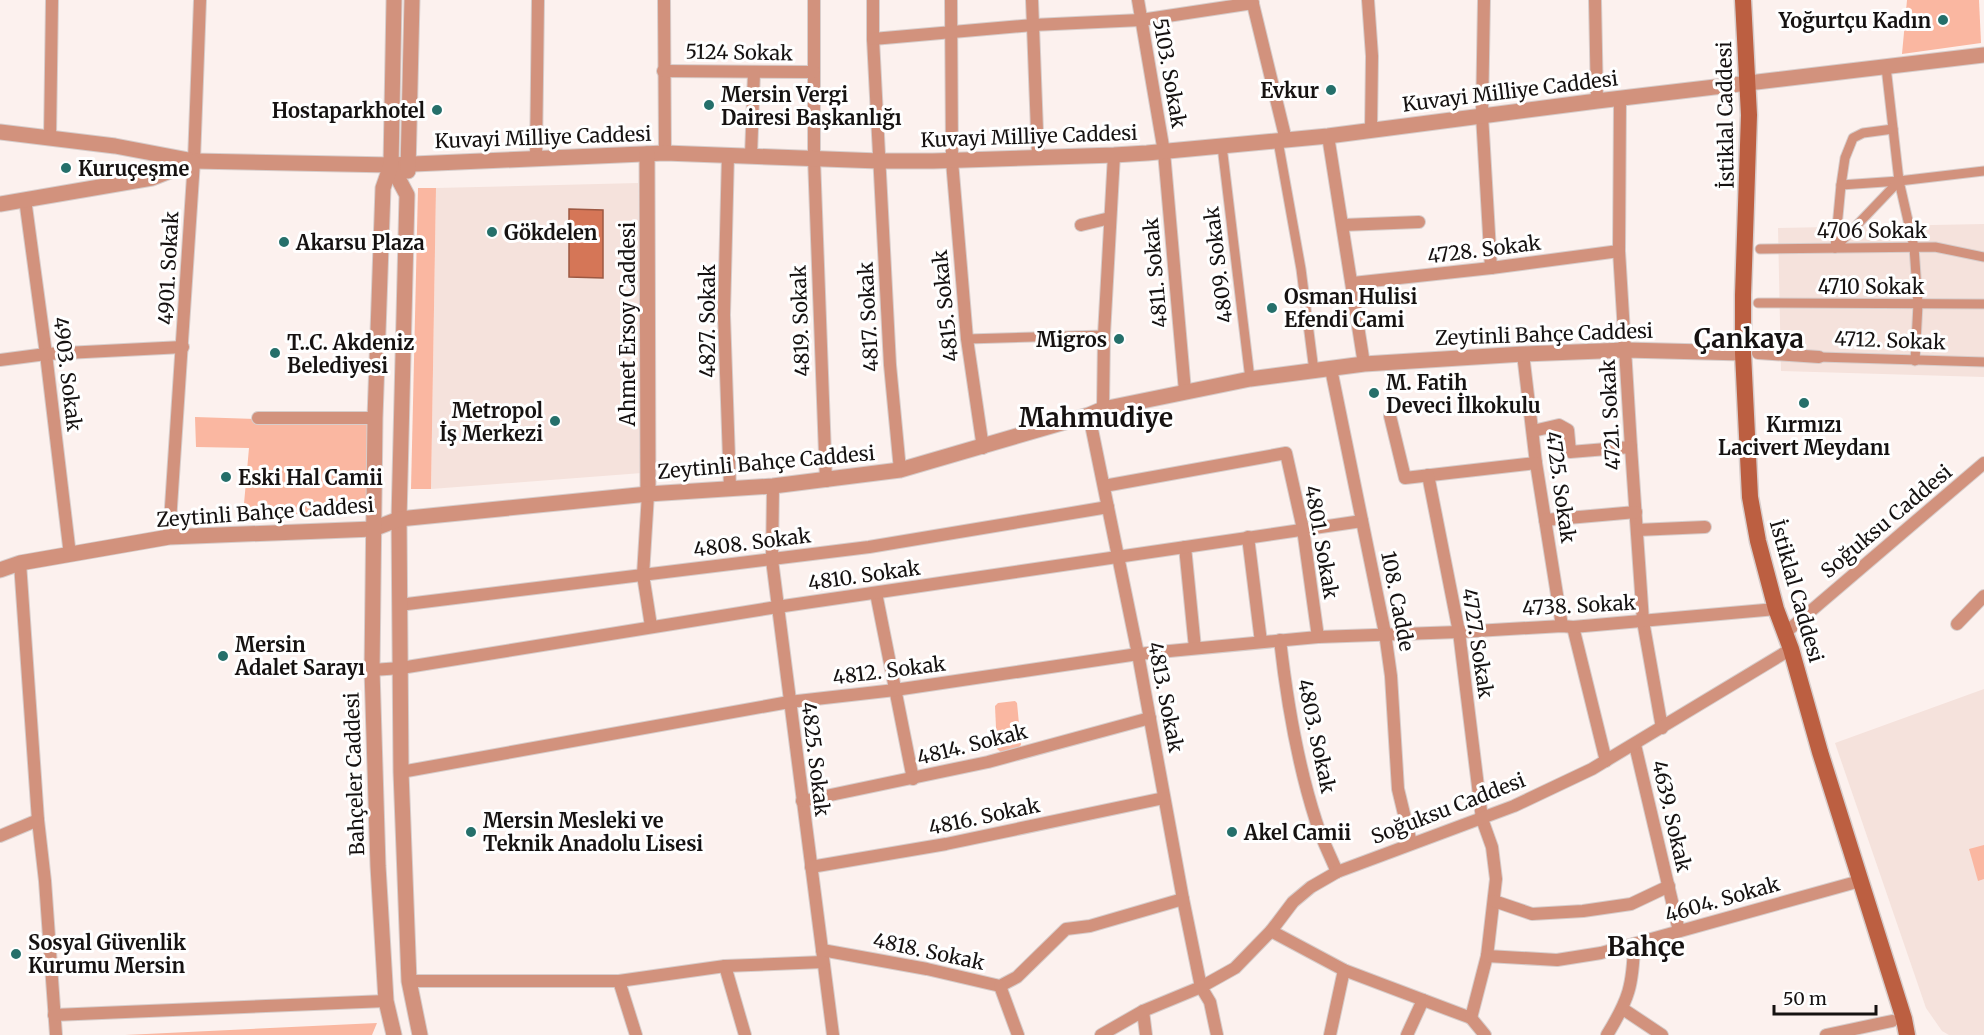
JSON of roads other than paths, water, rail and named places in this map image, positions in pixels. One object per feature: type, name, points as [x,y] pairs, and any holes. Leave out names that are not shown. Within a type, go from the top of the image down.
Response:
[{"type":"main road","name":"İstiklal Caddesi","points":[[1743,0],[1748,82],[1750,497],[1758,542],[1776,609],[1788,640],[1907,1035]]},
{"type":"street","points":[[50,138],[52,0]]},
{"type":"street","name":"4901. Sokak","points":[[170,537],[194,161],[201,0]]},
{"type":"street","points":[[394,0],[391,165],[407,195]]},
{"type":"street","points":[[412,0],[399,519],[399,605],[401,772],[409,981],[420,1035]]},
{"type":"street","points":[[536,157],[538,0]]},
{"type":"street","points":[[664,0],[665,153]]},
{"type":"street","name":"4819. Sokak","points":[[814,0],[814,159],[826,481]]},
{"type":"street","name":"4817. Sokak","points":[[873,0],[873,39],[890,365],[900,470]]},
{"type":"street","name":"4815. Sokak","points":[[951,0],[952,160],[967,339],[983,448]]},
{"type":"street","points":[[1032,0],[1038,157]]},
{"type":"street","name":"5103. Sokak","points":[[1138,0],[1164,152]]},
{"type":"street","points":[[1368,0],[1372,56],[1371,130]]},
{"type":"street","points":[[1484,0],[1482,115],[1491,268]]},
{"type":"street","points":[[1594,0],[1597,101]]},
{"type":"street","points":[[873,39],[1033,25],[1141,20],[1252,1],[1282,140],[1314,371]]},
{"type":"street","name":"Kuvayi Milliye Caddesi","points":[[0,132],[115,146],[194,161],[391,165],[665,153],[879,161],[1114,155],[1328,136],[1748,82],[1984,55]]},
{"type":"street","points":[[1886,67],[1899,181],[1914,248],[1918,304],[1915,361]]},
{"type":"street","name":"5124 Sokak","points":[[663,71],[814,72]]},
{"type":"street","points":[[751,156],[754,72]]},
{"type":"street","name":"4721. Sokak","points":[[1620,98],[1619,251],[1631,447],[1643,621],[1662,728]]},
{"type":"street","points":[[1835,248],[1845,158],[1853,138],[1863,133],[1893,129]]},
{"type":"street","points":[[1328,136],[1364,364]]},
{"type":"street","name":"4809. Sokak","points":[[1222,146],[1250,379]]},
{"type":"street","name":"4811. Sokak","points":[[1164,152],[1185,391]]},
{"type":"street","name":"Ahmet Ersoy Caddesi","points":[[647,154],[648,494]]},
{"type":"street","name":"4827. Sokak","points":[[728,154],[724,315],[730,488]]},
{"type":"street","name":"4813. Sokak","points":[[1114,155],[1104,335],[1096,412],[1104,486],[1201,987],[1210,1002],[1217,1035]]},
{"type":"street","points":[[0,204],[152,178],[194,161]]},
{"type":"street","name":"Bahçeler Caddesi","points":[[391,165],[383,188],[375,418],[372,670],[378,866],[386,1000],[394,1035]]},
{"type":"street","points":[[1841,185],[1984,171]]},
{"type":"street","points":[[1835,248],[1899,181]]},
{"type":"street","name":"4903. Sokak","points":[[25,198],[70,555]]},
{"type":"street","points":[[1081,225],[1110,218]]},
{"type":"street","points":[[1343,225],[1419,222]]},
{"type":"street","name":"4706 Sokak","points":[[1760,249],[1935,247],[1984,257]]},
{"type":"street","name":"4728. Sokak","points":[[1353,283],[1619,251]]},
{"type":"street","name":"4710 Sokak","points":[[1758,303],[1984,304]]},
{"type":"street","points":[[967,339],[1104,335]]},
{"type":"street","points":[[0,360],[46,354],[183,347]]},
{"type":"street","name":"Zeytinli Bahçe Caddesi","points":[[0,570],[20,563],[170,537],[373,529],[399,519],[648,494],[826,481],[900,470],[983,448],[1096,412],[1185,391],[1250,379],[1364,364],[1626,350],[1751,353]]},
{"type":"street","name":"4712. Sokak","points":[[1751,353],[1984,362]]},
{"type":"street","name":"4725. Sokak","points":[[1523,354],[1545,520],[1567,627],[1606,761]]},
{"type":"street","name":"108. Cadde","points":[[1331,369],[1385,633],[1391,676],[1398,789],[1411,843]]},
{"type":"street","points":[[1390,417],[1405,478],[1536,463]]},
{"type":"street","points":[[258,418],[375,418]]},
{"type":"street","points":[[1533,430],[1559,426],[1568,430],[1569,452],[1631,447]]},
{"type":"street","name":"4801. Sokak","points":[[1104,486],[1286,453],[1303,530],[1318,636]]},
{"type":"street","name":"Soğuksu Caddesi","points":[[1101,1035],[1143,1011],[1201,987],[1235,968],[1271,931],[1293,902],[1311,887],[1337,872],[1514,806],[1606,761],[1662,728],[1788,640],[1984,463]]},
{"type":"street","name":"4727. Sokak","points":[[1428,475],[1459,632],[1482,819]]},
{"type":"street","name":"4825. Sokak","points":[[773,486],[771,560],[833,1035]]},
{"type":"street","points":[[648,494],[643,576],[651,627]]},
{"type":"street","name":"4808. Sokak","points":[[399,605],[869,548],[1108,507]]},
{"type":"street","points":[[1545,520],[1636,512]]},
{"type":"street","name":"4810. Sokak","points":[[372,670],[400,668],[777,607],[1362,521]]},
{"type":"street","points":[[1637,530],[1705,527]]},
{"type":"street","points":[[1248,537],[1261,642]]},
{"type":"street","points":[[1185,547],[1195,648]]},
{"type":"street","points":[[20,563],[56,1035]]},
{"type":"street","points":[[876,593],[913,779]]},
{"type":"street","points":[[1957,624],[1984,596]]},
{"type":"street","name":"4738. Sokak","points":[[1385,633],[1567,627],[1776,609]]},
{"type":"street","name":"4812. Sokak","points":[[401,772],[789,702],[895,690],[1138,654],[1318,636],[1385,633]]},
{"type":"street","name":"4803. Sokak","points":[[1280,640],[1287,704],[1298,757],[1316,822],[1337,872]]},
{"type":"street","name":"4814. Sokak","points":[[802,801],[988,762],[1150,718]]},
{"type":"street","name":"4639. Sokak","points":[[1635,745],[1679,931]]},
{"type":"street","name":"4816. Sokak","points":[[811,867],[946,844],[1164,798]]},
{"type":"street","points":[[1472,1018],[1487,956],[1496,879],[1492,847],[1482,819]]},
{"type":"street","points":[[0,836],[38,820]]},
{"type":"street","name":"4604. Sokak","points":[[1487,956],[1557,960],[1601,953],[1860,881]]},
{"type":"street","points":[[1494,901],[1532,915],[1583,911],[1631,904],[1669,886]]},
{"type":"street","name":"4818. Sokak","points":[[409,981],[619,981],[725,966],[822,956],[927,969],[1000,987],[1017,978],[1066,929],[1090,926],[1183,899]]},
{"type":"street","points":[[1271,931],[1344,970],[1472,1018],[1485,1035]]},
{"type":"street","points":[[1607,1035],[1623,1009],[1634,976],[1634,944]]},
{"type":"street","points":[[725,966],[745,1035]]},
{"type":"street","points":[[1330,1035],[1344,970]]},
{"type":"street","points":[[619,981],[636,1035]]},
{"type":"street","points":[[1000,987],[1018,1035]]},
{"type":"street","points":[[54,1015],[386,1000]]},
{"type":"street","points":[[1407,1035],[1423,1000]]},
{"type":"street","points":[[1623,1009],[1662,1035]]},
{"type":"street","points":[[1143,1011],[1146,1035]]},
{"type":"street","points":[[1826,1035],[1892,1021]]},
{"type":"place","name":"Yoğurtçu Kadın","points":[[1943,20]]},
{"type":"place","name":"Evkur","points":[[1331,90]]},
{"type":"place","name":"Mersin Vergi Dairesi Başkanlığı","points":[[709,105]]},
{"type":"place","name":"Hostaparkhotel","points":[[437,110]]},
{"type":"place","name":"Kuruçeşme","points":[[66,168]]},
{"type":"place","name":"Gökdelen","points":[[492,232]]},
{"type":"place","name":"Akarsu Plaza","points":[[284,242]]},
{"type":"place","name":"Osman Hulisi Efendi Cami","points":[[1272,308]]},
{"type":"place","name":"Migros","points":[[1119,339]]},
{"type":"place","name":"T..C. Akdeniz Belediyesi","points":[[275,353]]},
{"type":"place","name":"M. Fatih Deveci İlkokulu","points":[[1374,393]]},
{"type":"place","name":"Kırmızı Lacivert Meydanı","points":[[1804,403]]},
{"type":"place","name":"Metropol İş Merkezi","points":[[555,421]]},
{"type":"place","name":"Eski Hal Camii","points":[[226,477]]},
{"type":"place","name":"Mersin Adalet Sarayı","points":[[223,656]]},
{"type":"place","name":"Mersin Mesleki ve Teknik Anadolu Lisesi","points":[[471,832]]},
{"type":"place","name":"Akel Camii","points":[[1232,832]]},
{"type":"place","name":"Sosyal Güvenlik Kurumu Mersin","points":[[16,954]]},
{"type":"district","name":"Çankaya","points":[[1749,338]]},
{"type":"district","name":"Mahmudiye","points":[[1096,417]]},
{"type":"district","name":"Bahçe","points":[[1646,946]]}]
